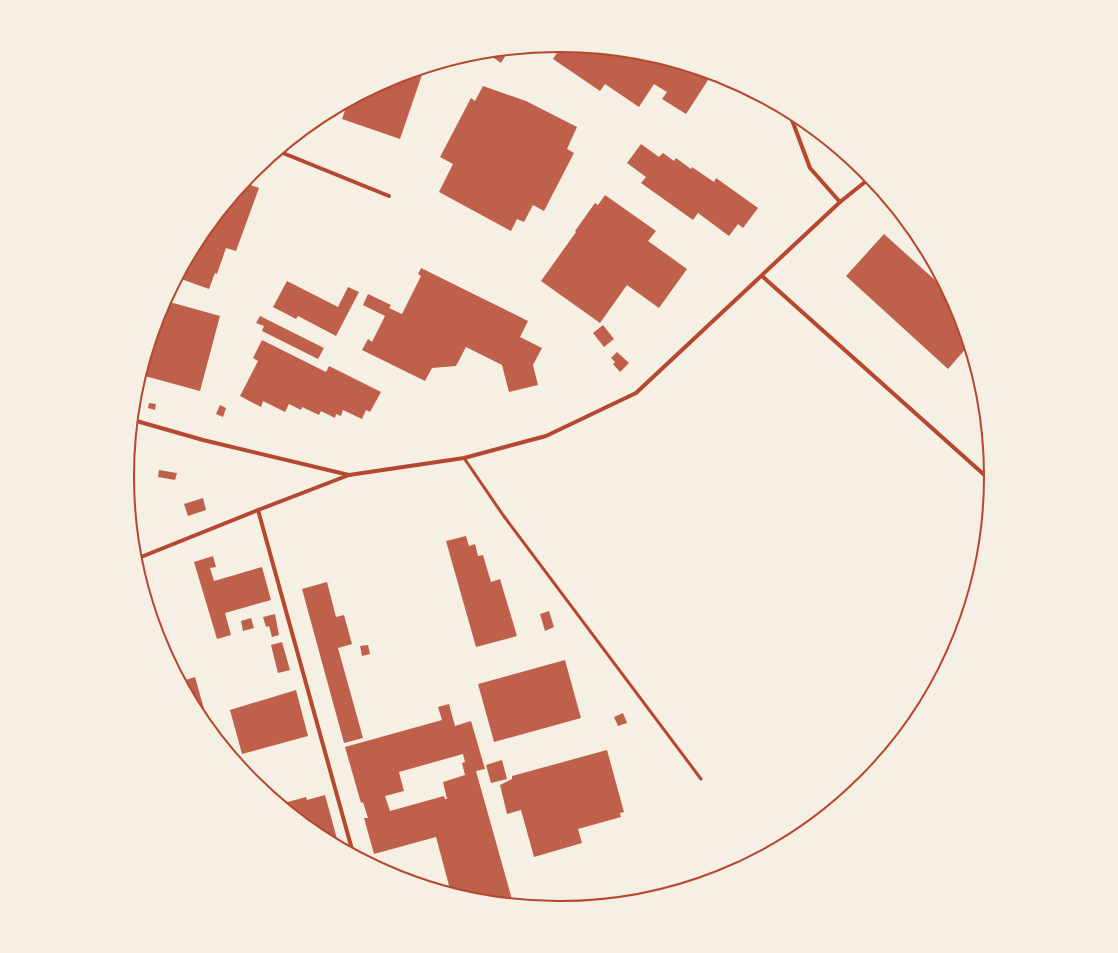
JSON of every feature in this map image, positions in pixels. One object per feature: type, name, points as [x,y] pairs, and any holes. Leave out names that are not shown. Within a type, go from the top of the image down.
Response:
[{"type":"street","points":[[793,123],[810,168],[840,202]]},
{"type":"street","points":[[284,153],[389,196]]},
{"type":"street","points":[[143,556],[349,475],[464,458],[546,436],[636,393],[840,202],[865,182]]},
{"type":"street","points":[[762,276],[984,475]]},
{"type":"street","points":[[138,421],[203,440],[349,475]]},
{"type":"street","points":[[258,510],[351,846]]},
{"type":"lane","points":[[464,458],[502,515],[701,779]]},
{"type":"building","points":[[557,52],[614,56],[669,66],[708,80],[686,114],[662,99],[667,92],[654,84],[639,107],[605,84],[600,91],[553,59]]},
{"type":"building","points":[[505,56],[501,63],[493,58]]},
{"type":"building","points":[[422,75],[400,139],[342,119],[347,109],[397,84]]},
{"type":"building","points":[[483,86],[526,101],[577,127],[567,149],[574,153],[544,211],[533,205],[524,222],[517,219],[511,231],[439,192],[453,164],[440,157],[471,98],[475,101]]},
{"type":"building","points":[[641,144],[659,157],[663,153],[674,161],[676,158],[691,169],[692,167],[714,182],[716,178],[758,208],[743,228],[738,224],[729,236],[698,213],[693,220],[641,183],[646,177],[627,163]]},
{"type":"building","points":[[251,185],[259,188],[236,251],[226,248],[217,274],[215,273],[209,289],[183,280],[191,264],[222,218]]},
{"type":"building","points":[[605,195],[656,231],[648,241],[687,269],[659,308],[627,285],[600,323],[541,281],[595,203],[598,205]]},
{"type":"building","points":[[884,234],[936,281],[951,314],[964,350],[948,369],[846,276]]},
{"type":"building","points":[[421,268],[528,321],[520,337],[542,348],[533,365],[538,385],[509,392],[502,365],[466,347],[456,366],[432,368],[425,381],[362,350],[368,339],[372,342],[385,316],[363,305],[368,294],[391,305],[389,308],[402,314],[421,276],[418,274]]},
{"type":"building","points":[[287,281],[338,307],[348,287],[359,292],[336,336],[298,316],[296,319],[273,307]]},
{"type":"building","points":[[172,303],[220,316],[200,391],[147,377],[157,340]]},
{"type":"building","points":[[260,316],[324,348],[318,359],[262,331],[264,326],[256,323]]},
{"type":"building","points":[[603,325],[614,339],[604,347],[593,333]]},
{"type":"building","points":[[262,340],[326,372],[329,366],[381,392],[370,412],[366,410],[362,419],[343,410],[341,416],[336,414],[335,418],[321,411],[319,415],[302,407],[301,410],[289,404],[285,412],[263,401],[261,407],[240,396],[258,361],[253,358]]},
{"type":"building","points":[[617,352],[629,363],[620,372],[613,364],[615,362],[611,358]]},
{"type":"building","points":[[149,403],[156,404],[155,410],[148,408]]},
{"type":"building","points":[[220,405],[226,408],[223,417],[216,414]]},
{"type":"building","points":[[159,470],[177,473],[175,480],[158,477]]},
{"type":"building","points":[[203,498],[206,510],[188,516],[184,504]]},
{"type":"building","points":[[466,536],[469,546],[475,544],[478,556],[483,555],[491,582],[500,579],[517,636],[476,647],[446,541]]},
{"type":"building","points":[[213,556],[216,567],[210,568],[214,581],[262,567],[271,600],[225,613],[231,635],[217,639],[194,562]]},
{"type":"building","points":[[327,582],[336,617],[344,615],[352,644],[338,648],[363,738],[344,743],[302,589]]},
{"type":"building","points":[[549,611],[554,627],[545,631],[540,614]]},
{"type":"building","points":[[275,614],[279,635],[272,637],[269,626],[266,627],[263,617]]},
{"type":"building","points":[[251,618],[254,628],[243,631],[241,621]]},
{"type":"building","points":[[282,642],[290,670],[278,673],[271,645]]},
{"type":"building","points":[[368,645],[370,654],[362,656],[360,646]]},
{"type":"building","points":[[565,660],[581,718],[494,742],[478,684]]},
{"type":"building","points":[[195,677],[204,709],[191,689],[186,680]]},
{"type":"building","points":[[296,690],[308,736],[242,754],[230,710]]},
{"type":"building","points":[[449,704],[455,726],[471,721],[485,769],[476,771],[512,898],[476,893],[449,887],[436,837],[374,854],[364,818],[368,818],[363,802],[361,803],[345,747],[442,720],[438,707]],"holes":[[[463,754],[465,762],[462,763],[465,775],[443,782],[447,799],[445,799],[444,796],[390,811],[385,796],[404,791],[399,772]]]},
{"type":"building","points":[[623,713],[627,723],[618,726],[614,717]]},
{"type":"building","points":[[607,750],[624,812],[620,813],[621,817],[578,829],[582,843],[534,857],[521,810],[507,814],[500,785],[512,779],[512,776]]},
{"type":"building","points":[[502,760],[507,779],[491,783],[486,765]]},
{"type":"building","points":[[325,795],[337,838],[287,802],[306,797],[307,800]]}]
